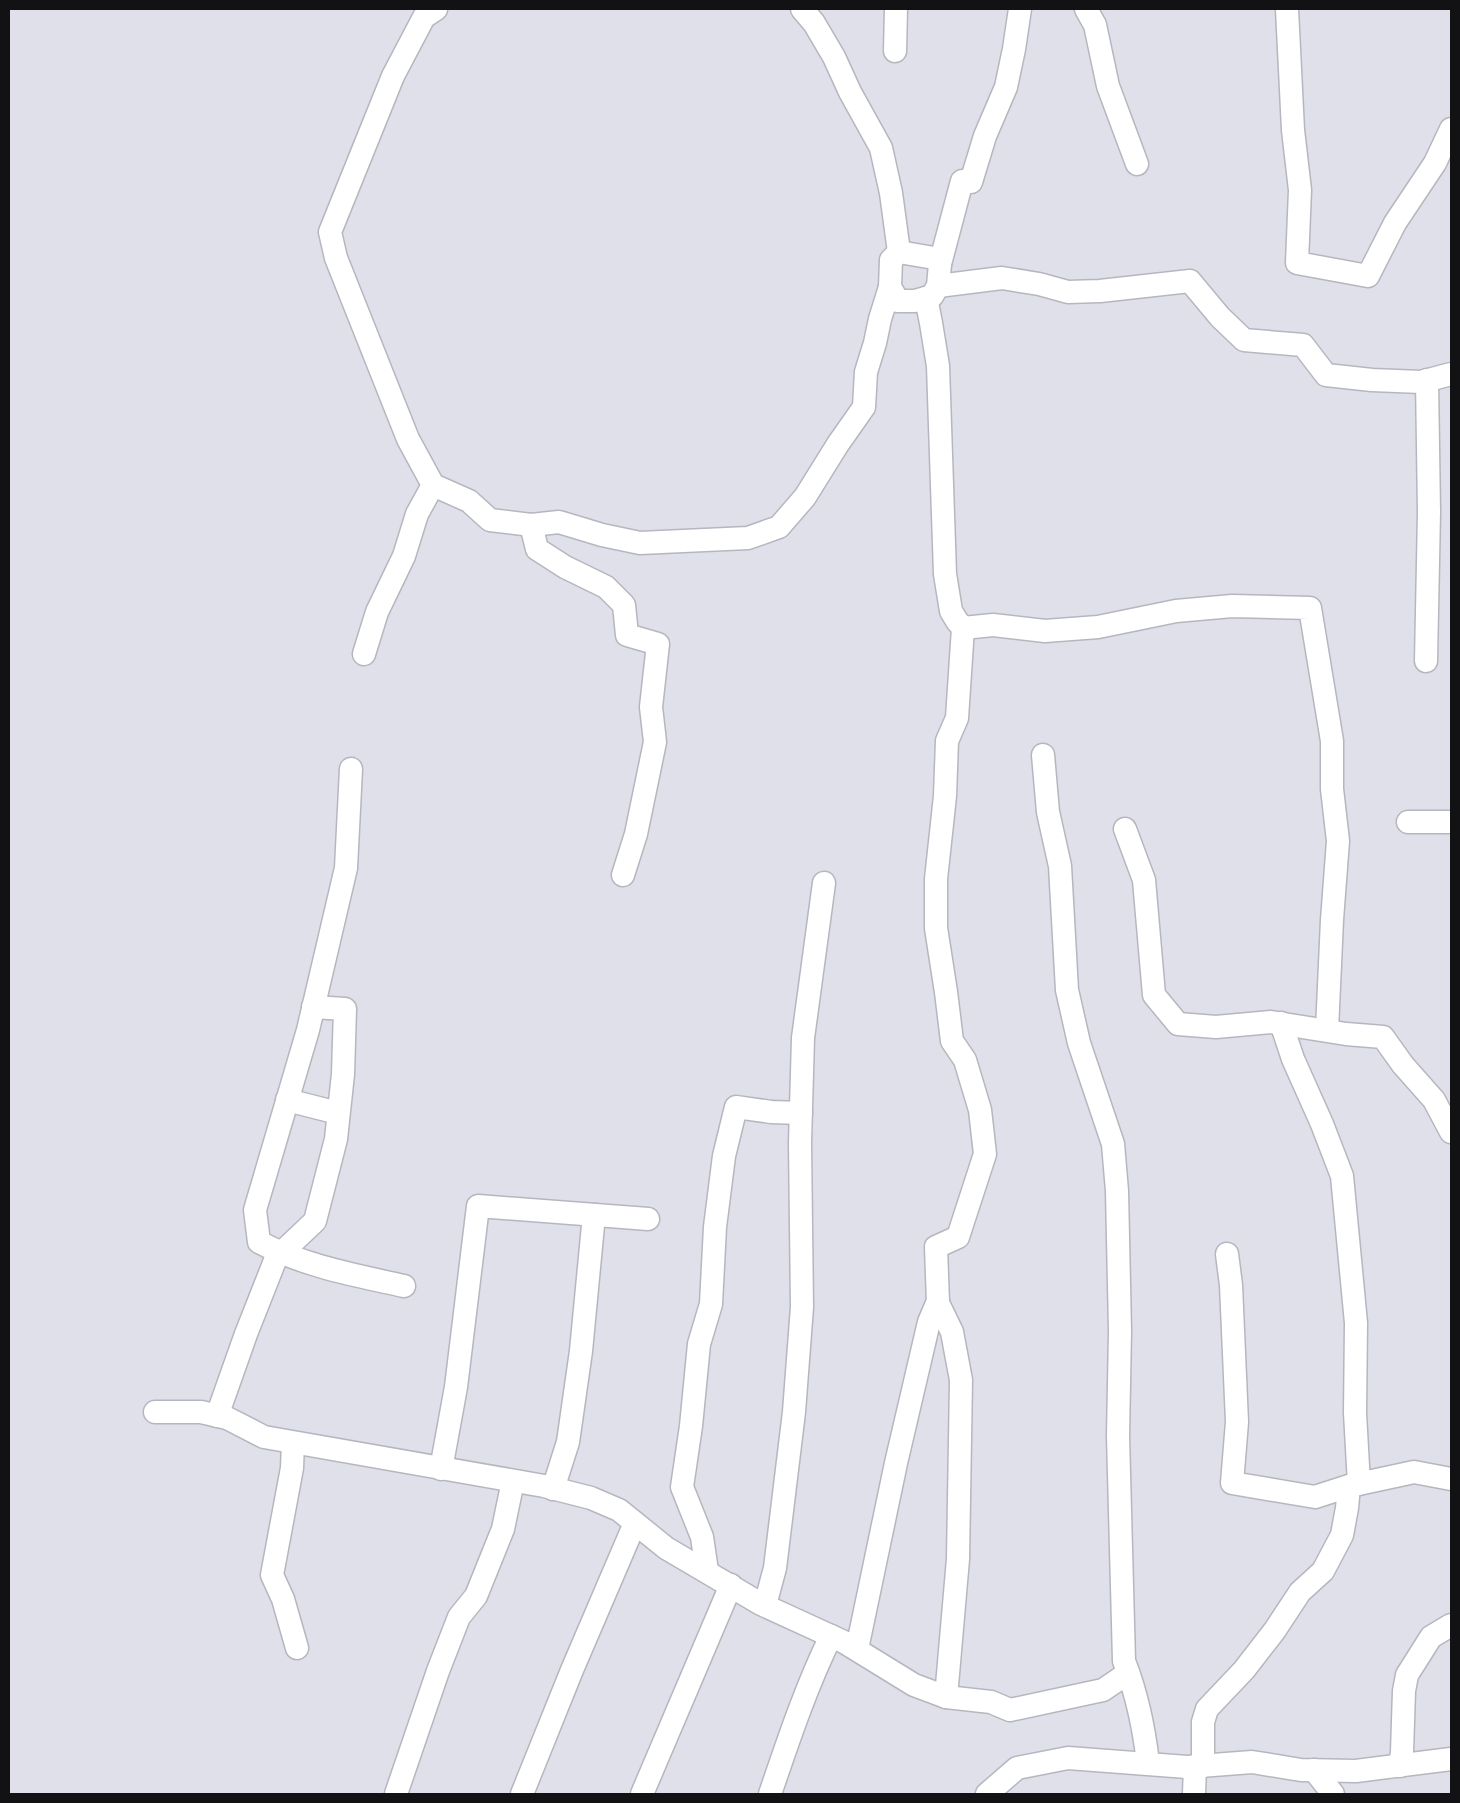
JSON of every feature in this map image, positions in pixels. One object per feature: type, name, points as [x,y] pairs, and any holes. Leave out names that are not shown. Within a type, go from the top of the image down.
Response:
[{"type":"street","points":[[436,9],[424,17],[393,76],[330,232],[336,258],[408,439],[433,485],[469,501],[490,520],[531,525],[559,522],[602,535],[640,543],[748,538],[779,527],[805,497],[864,407],[866,372],[890,287],[892,260],[899,252],[891,193],[881,148],[850,92],[834,56],[802,9]]},
{"type":"street","points":[[895,51],[896,9]]},
{"type":"street","points":[[890,287],[898,301],[915,301],[935,282],[962,181],[971,182],[985,136],[1006,87],[1020,9]]},
{"type":"street","points":[[1086,9],[1095,26],[1108,86],[1136,164]]},
{"type":"street","points":[[1287,9],[1293,130],[1300,190],[1297,264],[1368,276],[1395,223],[1435,163],[1451,129]]},
{"type":"street","points":[[899,252],[934,258],[935,282],[931,323],[938,366],[944,574],[951,611],[963,628],[957,718],[947,742],[946,796],[936,879],[936,928],[952,1041],[966,1060],[980,1110],[985,1154],[958,1237],[936,1247],[938,1301],[952,1332],[961,1380],[958,1559],[946,1697]]},
{"type":"street","points":[[935,282],[1002,278],[1039,284],[1068,292],[1100,291],[1190,281],[1220,317],[1244,340],[1303,345],[1326,375],[1372,380],[1421,382],[1451,374]]},
{"type":"street","points":[[1426,662],[1429,512],[1427,380]]},
{"type":"street","points":[[364,654],[377,612],[404,556],[417,514],[433,485]]},
{"type":"street","points":[[531,525],[537,548],[565,567],[606,587],[624,605],[627,635],[658,644],[651,707],[655,742],[636,834],[623,875]]},
{"type":"street","points":[[963,628],[993,625],[1045,631],[1098,627],[1176,611],[1232,606],[1310,608],[1332,741],[1332,789],[1338,841],[1327,1030]]},
{"type":"street","points":[[1043,755],[1048,812],[1060,866],[1067,990],[1080,1043],[1114,1144],[1117,1190],[1120,1331],[1118,1436],[1124,1661],[1133,1685],[1144,1732],[1148,1763]]},
{"type":"street","points":[[351,769],[346,868],[313,1007],[255,1210],[259,1242],[281,1254],[325,1268],[404,1286]]},
{"type":"street","points":[[1408,822],[1451,822]]},
{"type":"street","points":[[1125,829],[1144,880],[1154,995],[1178,1024],[1216,1027],[1271,1022],[1383,1037],[1434,1100],[1451,1132]]},
{"type":"street","points":[[765,1605],[775,1568],[794,1412],[802,1307],[801,1113],[803,1038],[824,883]]},
{"type":"street","points":[[217,1416],[246,1334],[276,1258],[315,1221],[336,1139],[343,1074],[345,1009],[313,1007]]},
{"type":"street","points":[[1194,1794],[1203,1722],[1207,1709],[1244,1670],[1275,1630],[1300,1592],[1322,1571],[1342,1535],[1354,1485],[1356,1323],[1342,1176],[1322,1124],[1293,1059],[1282,1023]]},
{"type":"street","points":[[287,1100],[338,1113]]},
{"type":"street","points":[[707,1571],[702,1537],[682,1486],[691,1426],[699,1344],[711,1304],[715,1227],[724,1156],[736,1107],[771,1112],[801,1113]]},
{"type":"street","points":[[441,1469],[456,1387],[478,1206],[648,1219]]},
{"type":"street","points":[[553,1488],[568,1442],[581,1351],[594,1214]]},
{"type":"street","points":[[1227,1254],[1231,1285],[1237,1422],[1232,1483],[1315,1497],[1354,1485],[1414,1472],[1451,1479]]},
{"type":"street","points":[[857,1649],[898,1454],[929,1322],[938,1301]]},
{"type":"street","points":[[155,1412],[201,1412],[227,1418],[264,1437],[553,1488],[591,1498],[619,1510],[666,1548],[765,1605],[857,1649],[914,1685],[946,1697],[991,1702],[1010,1710],[1103,1690],[1128,1673]]},
{"type":"street","points":[[293,1442],[292,1468],[272,1575],[283,1599],[296,1648]]},
{"type":"street","points":[[396,1794],[438,1671],[459,1617],[476,1596],[503,1529],[513,1481]]},
{"type":"street","points":[[522,1794],[572,1670],[635,1523]]},
{"type":"street","points":[[642,1794],[731,1585]]},
{"type":"street","points":[[1400,1766],[1404,1691],[1407,1676],[1431,1637],[1451,1625]]},
{"type":"street","points":[[770,1794],[789,1737],[820,1658],[831,1636]]},
{"type":"street","points":[[987,1794],[1017,1768],[1068,1758],[1199,1766],[1252,1762],[1301,1770],[1356,1771],[1451,1759]]},
{"type":"street","points":[[1314,1770],[1332,1794]]}]
